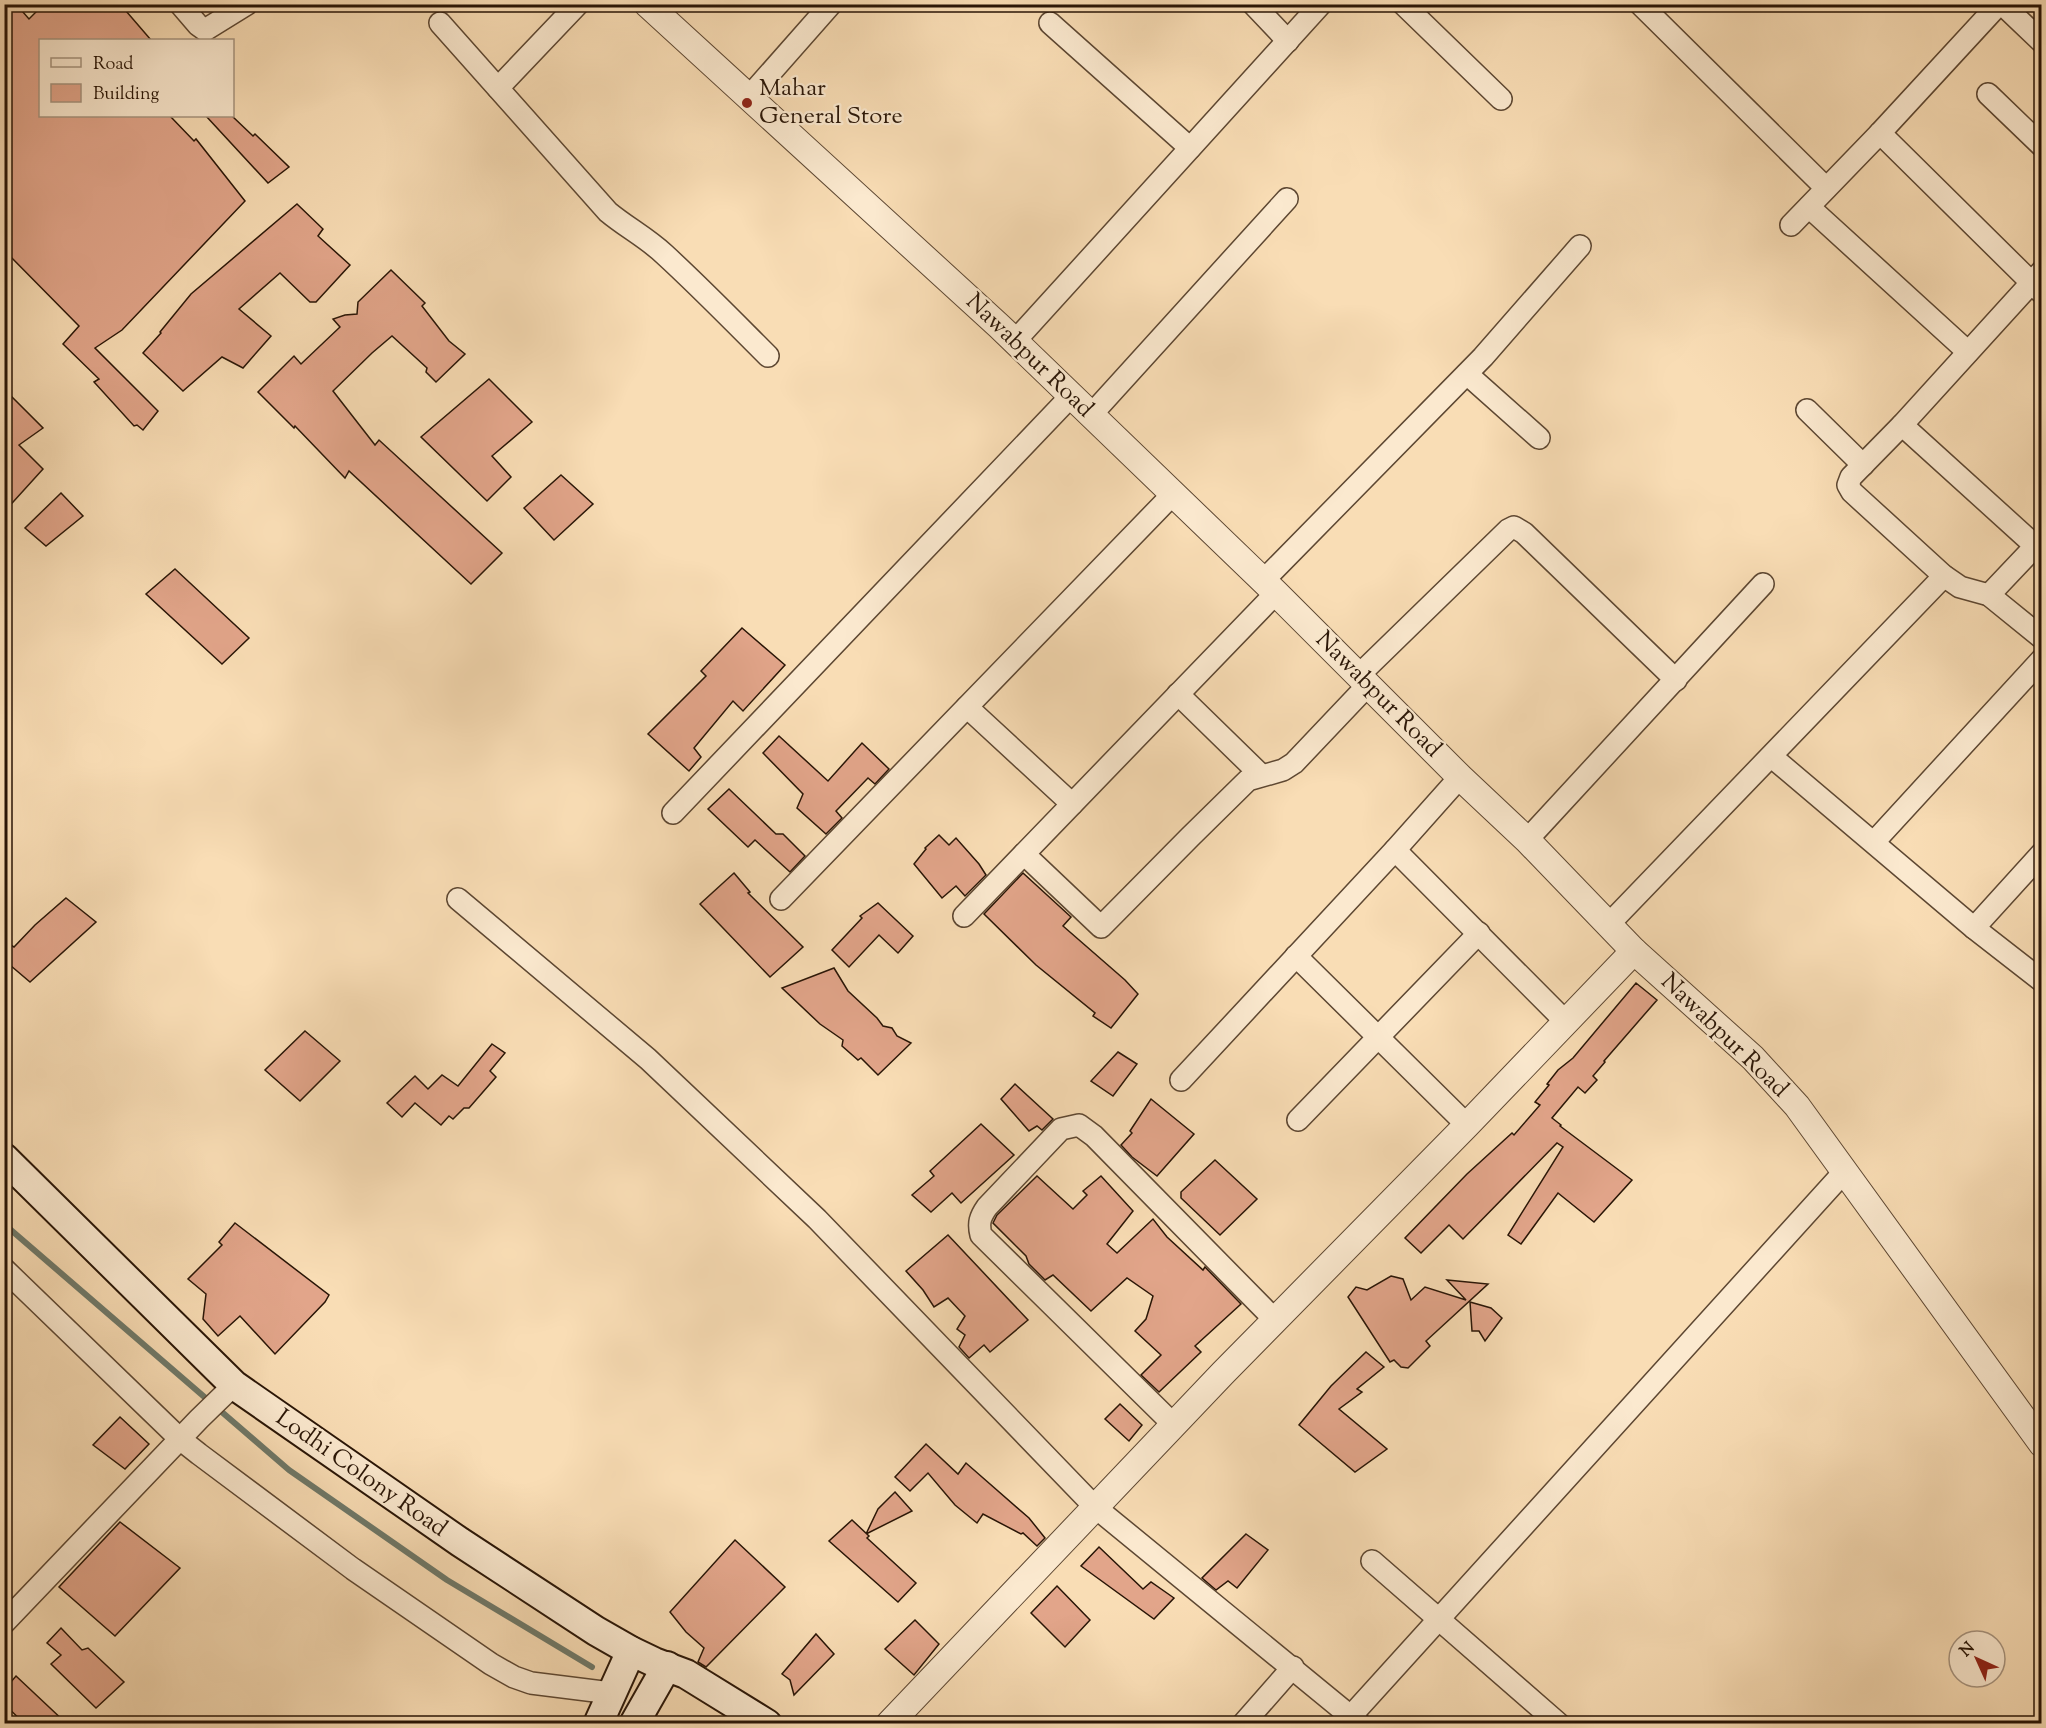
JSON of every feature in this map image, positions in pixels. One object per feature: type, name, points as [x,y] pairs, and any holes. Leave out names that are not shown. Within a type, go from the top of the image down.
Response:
[{"type":"main road","name":"Lodhi Colony Road","points":[[4,1158],[229,1390],[631,1651],[686,1674],[767,1724]]},
{"type":"main road","points":[[597,1724],[631,1651]]},
{"type":"main road","points":[[634,1724],[667,1666]]},
{"type":"street","points":[[180,4],[205,30],[247,4]]},
{"type":"street","points":[[498,88],[578,4]]},
{"type":"street","name":"Nawabpur Road","points":[[648,4],[1015,341],[1270,587],[1460,777],[1527,840],[1634,951],[1753,1058],[1797,1106],[2042,1444]]},
{"type":"street","points":[[749,97],[831,4]]},
{"type":"street","points":[[1253,4],[1288,41]]},
{"type":"street","points":[[1015,341],[1321,4]]},
{"type":"street","points":[[1403,4],[1501,99]]},
{"type":"street","points":[[1640,4],[1826,188]]},
{"type":"street","points":[[1791,225],[2000,4],[2042,42]]},
{"type":"street","points":[[440,23],[609,212],[664,254],[768,356]]},
{"type":"street","points":[[1050,23],[1190,148]]},
{"type":"street","points":[[1988,94],[2042,146]]},
{"type":"street","points":[[1880,133],[2038,282],[1968,352],[1851,477],[1848,485],[1852,492],[1944,576],[1960,587],[1989,595],[2042,638]]},
{"type":"street","points":[[1091,415],[1287,199]]},
{"type":"street","points":[[1809,207],[1968,352]]},
{"type":"street","points":[[964,916],[1178,694],[1270,587],[1467,374],[1580,246]]},
{"type":"street","points":[[1467,374],[1539,438]]},
{"type":"street","points":[[673,813],[1071,396]]},
{"type":"street","points":[[1807,410],[1863,465]]},
{"type":"street","points":[[1902,425],[2036,540],[1989,595]]},
{"type":"street","points":[[781,899],[1173,494]]},
{"type":"street","points":[[1024,854],[1101,927],[1248,780],[1282,770],[1294,763],[1363,680],[1508,530],[1514,527],[1524,533],[1676,680]]},
{"type":"street","points":[[1609,924],[1944,576]]},
{"type":"street","points":[[1527,840],[1763,584]]},
{"type":"street","points":[[1874,843],[2042,658]]},
{"type":"street","points":[[1178,694],[1261,775]]},
{"type":"street","points":[[967,707],[1072,804]]},
{"type":"street","points":[[1772,757],[1974,928],[2042,981]]},
{"type":"street","points":[[1181,1080],[1460,777]]},
{"type":"street","points":[[1395,850],[1565,1021]]},
{"type":"street","points":[[1974,928],[2042,853]]},
{"type":"street","points":[[458,899],[648,1059],[817,1219],[1095,1507],[1356,1720],[1439,1619],[1844,1172]]},
{"type":"street","points":[[1298,1120],[1479,933]]},
{"type":"street","points":[[889,1724],[1275,1320],[1634,951]]},
{"type":"street","points":[[1296,957],[1467,1125]]},
{"type":"street","points":[[1174,1425],[981,1235],[978,1225],[987,1207],[1061,1129],[1079,1125],[1087,1129],[1275,1320]]},
{"type":"street","points":[[4,1269],[180,1439],[353,1569],[490,1664],[514,1677],[531,1683],[611,1693]]},
{"type":"street","points":[[4,1623],[229,1390]]},
{"type":"street","points":[[1372,1561],[1559,1724]]},
{"type":"street","points":[[1243,1724],[1293,1667]]},
{"type":"building","points":[[4,4],[16,4],[29,19],[44,4],[120,4],[150,39],[39,39],[39,117],[171,117],[194,141],[196,139],[245,201],[122,330],[95,348],[158,411],[143,430],[137,425],[134,426],[94,382],[99,379],[63,344],[79,326],[4,250]]},
{"type":"building","points":[[207,117],[233,117],[253,136],[255,134],[289,167],[268,183]]},
{"type":"building","points":[[297,204],[323,229],[318,236],[350,265],[316,302],[310,302],[280,273],[239,309],[271,336],[243,368],[222,357],[183,391],[143,353],[191,294]]},
{"type":"building","points":[[391,270],[425,303],[422,306],[449,341],[465,354],[436,382],[426,372],[427,368],[392,336],[333,391],[375,445],[379,440],[502,553],[471,584],[349,471],[345,478],[295,426],[294,428],[258,392],[294,356],[301,364],[340,327],[333,319],[357,314],[358,302]]},
{"type":"building","points":[[489,379],[532,422],[492,456],[511,477],[487,501],[421,437]]},
{"type":"building","points":[[4,389],[43,428],[19,445],[43,469],[4,512]]},
{"type":"building","points":[[561,475],[593,504],[554,540],[524,508]]},
{"type":"building","points":[[61,493],[83,516],[46,546],[25,528]]},
{"type":"building","points":[[175,569],[249,638],[222,664],[146,594]]},
{"type":"building","points":[[742,628],[785,665],[743,711],[733,701],[694,748],[701,757],[689,771],[648,734],[706,676],[701,671]]},
{"type":"building","points":[[779,736],[828,781],[862,743],[889,769],[875,784],[868,778],[836,811],[842,818],[826,834],[797,808],[803,794],[763,753]]},
{"type":"building","points":[[729,789],[776,834],[783,834],[805,856],[790,872],[755,840],[748,847],[708,809]]},
{"type":"building","points":[[939,835],[949,845],[956,838],[986,875],[965,896],[956,886],[942,898],[914,864],[925,848]]},
{"type":"building","points":[[734,873],[750,892],[748,893],[803,947],[770,977],[700,904]]},
{"type":"building","points":[[1023,873],[1071,917],[1063,926],[1138,994],[1111,1028],[1093,1016],[1095,1013],[1036,965],[984,914]]},
{"type":"building","points":[[66,898],[96,922],[30,982],[4,960],[4,941],[14,947]]},
{"type":"building","points":[[878,903],[913,936],[898,953],[879,935],[849,967],[832,950],[862,918],[860,916]]},
{"type":"building","points":[[834,968],[848,991],[883,1026],[892,1028],[897,1036],[911,1043],[878,1075],[861,1058],[858,1060],[842,1046],[843,1040],[820,1024],[782,988]]},
{"type":"building","points":[[1636,983],[1657,1000],[1604,1061],[1593,1076],[1597,1080],[1585,1093],[1578,1087],[1552,1118],[1632,1180],[1594,1222],[1558,1193],[1521,1244],[1508,1235],[1563,1147],[1557,1143],[1463,1239],[1449,1225],[1421,1253],[1405,1238],[1467,1174],[1512,1133],[1514,1135],[1540,1105],[1535,1102],[1558,1070],[1573,1058]]},
{"type":"building","points":[[305,1031],[340,1061],[300,1101],[265,1070]]},
{"type":"building","points":[[492,1044],[505,1053],[490,1071],[496,1077],[469,1108],[464,1108],[453,1119],[449,1116],[441,1125],[415,1103],[402,1117],[387,1103],[415,1076],[428,1089],[442,1075],[458,1086]]},
{"type":"building","points":[[1118,1052],[1137,1064],[1113,1096],[1091,1081]]},
{"type":"building","points":[[1015,1084],[1053,1119],[1042,1130],[1037,1126],[1029,1131],[1001,1099]]},
{"type":"building","points":[[1151,1099],[1194,1134],[1157,1176],[1132,1157],[1121,1145],[1132,1133],[1130,1131]]},
{"type":"building","points":[[981,1124],[1014,1155],[961,1203],[952,1193],[931,1212],[912,1195],[934,1176],[930,1171]]},
{"type":"building","points":[[1215,1160],[1257,1199],[1220,1235],[1181,1198],[1181,1192]]},
{"type":"building","points":[[1037,1176],[1073,1209],[1087,1195],[1083,1191],[1101,1176],[1133,1211],[1107,1244],[1117,1253],[1153,1219],[1167,1237],[1203,1270],[1205,1267],[1241,1304],[1195,1346],[1201,1352],[1159,1392],[1141,1375],[1161,1355],[1135,1331],[1146,1319],[1153,1296],[1127,1278],[1091,1311],[1053,1275],[1045,1280],[1029,1264],[1026,1256],[993,1223],[997,1215]]},
{"type":"building","points":[[235,1223],[329,1295],[275,1354],[240,1316],[218,1336],[203,1319],[206,1294],[188,1279],[222,1245],[219,1242]]},
{"type":"building","points":[[948,1235],[1028,1320],[990,1352],[984,1345],[969,1358],[959,1347],[965,1335],[957,1329],[965,1316],[948,1298],[934,1307],[906,1271]]},
{"type":"building","points":[[1391,1276],[1403,1279],[1411,1300],[1425,1287],[1466,1300],[1447,1280],[1488,1284],[1426,1341],[1430,1346],[1408,1368],[1401,1367],[1394,1360],[1390,1362],[1348,1297],[1356,1287],[1367,1290]]},
{"type":"building","points":[[1470,1302],[1491,1308],[1502,1318],[1485,1341],[1479,1331],[1472,1331]]},
{"type":"building","points":[[1366,1352],[1384,1367],[1357,1389],[1362,1392],[1339,1409],[1387,1449],[1355,1472],[1299,1425],[1331,1386]]},
{"type":"building","points":[[1120,1404],[1142,1425],[1129,1441],[1105,1419]]},
{"type":"building","points":[[120,1417],[149,1444],[125,1469],[93,1445]]},
{"type":"building","points":[[926,1444],[958,1474],[966,1463],[1029,1518],[1045,1538],[1037,1546],[1023,1533],[983,1514],[977,1523],[955,1505],[928,1473],[910,1491],[895,1477]]},
{"type":"building","points":[[895,1492],[912,1511],[866,1534],[878,1509]]},
{"type":"building","points":[[852,1520],[869,1536],[867,1538],[916,1583],[898,1602],[829,1541]]},
{"type":"building","points":[[120,1522],[180,1568],[115,1636],[59,1587]]},
{"type":"building","points":[[1246,1534],[1268,1550],[1237,1588],[1228,1581],[1216,1590],[1202,1578]]},
{"type":"building","points":[[735,1540],[785,1587],[706,1667],[698,1662],[704,1648],[686,1632],[670,1612]]},
{"type":"building","points":[[1099,1547],[1143,1589],[1151,1582],[1174,1598],[1154,1619],[1081,1566]]},
{"type":"building","points":[[1057,1586],[1090,1620],[1065,1647],[1031,1613]]},
{"type":"building","points":[[915,1620],[939,1644],[914,1675],[885,1649]]},
{"type":"building","points":[[61,1628],[82,1650],[88,1648],[124,1682],[96,1708],[51,1664],[61,1655],[47,1643]]},
{"type":"building","points":[[816,1634],[834,1654],[794,1695],[790,1680],[782,1674]]},
{"type":"building","points":[[16,1676],[67,1724],[25,1724],[4,1704],[4,1690]]},
{"type":"waterway","points":[[4,1224],[289,1470],[447,1580],[592,1667]]},
{"type":"place","name":"Mahar General Store","points":[[747,103]]}]
